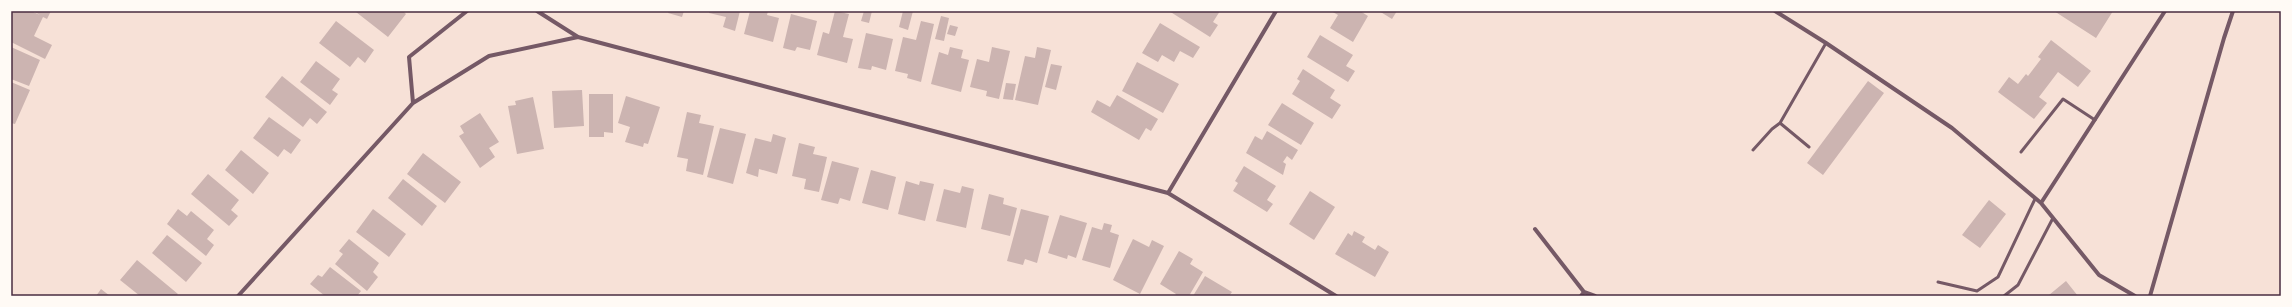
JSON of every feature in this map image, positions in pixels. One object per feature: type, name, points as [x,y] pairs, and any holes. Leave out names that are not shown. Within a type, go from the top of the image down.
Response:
[{"type":"street","points":[[413,103],[409,57],[467,11]]},
{"type":"street","points":[[538,11],[578,37],[1168,193],[1336,296]]},
{"type":"street","points":[[1168,193],[1276,11]]},
{"type":"street","points":[[1775,11],[1826,43],[1952,128],[2041,203],[2098,275],[2135,296]]},
{"type":"street","points":[[2041,203],[2165,11]]},
{"type":"street","points":[[2150,296],[2233,11]]},
{"type":"street","points":[[238,296],[413,103],[489,56],[578,37]]},
{"type":"street","points":[[1535,229],[1584,292],[1595,296]]},
{"type":"street","points":[[1581,296],[1584,292]]},
{"type":"lane","points":[[1753,150],[1772,129],[1780,123],[1826,43]]},
{"type":"lane","points":[[2021,152],[2063,99],[2095,120]]},
{"type":"lane","points":[[1780,123],[1809,147]]},
{"type":"lane","points":[[1938,282],[1977,290],[1998,277],[2035,199]]},
{"type":"lane","points":[[2004,296],[2018,285],[2053,218]]},
{"type":"building","points":[[11,11],[31,11],[40,15],[33,11],[51,11],[47,19],[43,17],[34,36],[52,45],[45,59],[11,42]]},
{"type":"building","points":[[403,11],[406,14],[388,37],[356,12]]},
{"type":"building","points":[[669,11],[684,11],[682,17],[668,13]]},
{"type":"building","points":[[709,11],[740,11],[735,31],[723,27],[726,17],[709,13]]},
{"type":"building","points":[[750,11],[768,11],[767,15],[779,18],[773,42],[744,34]]},
{"type":"building","points":[[835,11],[849,14],[843,37],[853,39],[847,63],[817,55],[823,32],[829,34]]},
{"type":"building","points":[[864,11],[872,11],[869,23],[861,21]]},
{"type":"building","points":[[903,11],[913,11],[908,30],[899,27]]},
{"type":"building","points":[[1169,11],[1220,11],[1213,22],[1218,25],[1210,37]]},
{"type":"building","points":[[1331,11],[1360,11],[1368,16],[1353,42],[1330,28],[1338,15]]},
{"type":"building","points":[[1379,11],[1397,11],[1392,19]]},
{"type":"building","points":[[2054,11],[2113,11],[2096,38]]},
{"type":"building","points":[[791,14],[817,21],[810,50],[797,47],[795,51],[783,48]]},
{"type":"building","points":[[941,16],[949,18],[944,41],[935,39]]},
{"type":"building","points":[[336,21],[374,50],[365,63],[358,57],[350,67],[319,43]]},
{"type":"building","points":[[921,21],[934,24],[921,82],[907,78],[908,74],[895,71],[903,37],[916,40]]},
{"type":"building","points":[[1160,23],[1200,47],[1193,58],[1180,51],[1174,62],[1162,55],[1158,62],[1142,53]]},
{"type":"building","points":[[950,25],[958,27],[955,36],[947,34]]},
{"type":"building","points":[[866,33],[893,39],[886,70],[872,66],[871,70],[858,68]]},
{"type":"building","points":[[1320,35],[1353,55],[1346,66],[1355,71],[1348,82],[1307,57]]},
{"type":"building","points":[[2051,40],[2091,71],[2078,87],[2058,72],[2039,97],[2047,103],[2034,119],[1998,92],[2009,77],[2018,84],[2026,74],[2028,76],[2041,59],[2038,57]]},
{"type":"building","points":[[11,47],[40,60],[29,86],[11,79]]},
{"type":"building","points":[[950,47],[963,50],[961,58],[969,60],[961,92],[931,84],[939,52],[948,55]]},
{"type":"building","points":[[992,47],[1010,51],[999,99],[986,96],[987,91],[970,87],[977,59],[989,62]]},
{"type":"building","points":[[1037,47],[1051,50],[1038,105],[1015,100],[1025,56],[1035,58]]},
{"type":"building","points":[[316,61],[340,79],[332,90],[338,94],[330,105],[300,82]]},
{"type":"building","points":[[1137,62],[1179,84],[1163,113],[1122,91]]},
{"type":"building","points":[[1051,64],[1062,66],[1056,90],[1045,87]]},
{"type":"building","points":[[1303,69],[1335,90],[1330,98],[1341,105],[1332,119],[1292,94],[1300,81],[1297,79]]},
{"type":"building","points":[[282,76],[327,112],[317,124],[310,118],[303,127],[265,97]]},
{"type":"building","points":[[1868,81],[1884,93],[1823,175],[1807,163]]},
{"type":"building","points":[[11,82],[30,90],[15,124],[11,123]]},
{"type":"building","points":[[1006,83],[1016,84],[1013,100],[1003,99]]},
{"type":"building","points":[[582,90],[584,126],[554,128],[552,91]]},
{"type":"building","points":[[589,94],[613,94],[613,133],[604,132],[604,137],[589,137]]},
{"type":"building","points":[[1117,95],[1158,119],[1151,131],[1146,128],[1139,140],[1091,112],[1097,100],[1110,107]]},
{"type":"building","points":[[626,96],[660,107],[648,144],[644,143],[643,147],[625,142],[630,127],[618,123]]},
{"type":"building","points":[[533,97],[544,149],[517,154],[508,106],[516,105],[515,101]]},
{"type":"building","points":[[1282,103],[1314,123],[1301,145],[1268,125]]},
{"type":"building","points":[[687,112],[701,115],[699,123],[714,126],[703,175],[686,171],[688,159],[677,157]]},
{"type":"building","points":[[480,113],[499,142],[489,148],[495,157],[480,168],[459,136],[464,133],[460,126]]},
{"type":"building","points":[[269,117],[301,140],[291,154],[284,149],[278,157],[253,138]]},
{"type":"building","points":[[720,128],[746,134],[733,184],[707,177]]},
{"type":"building","points":[[1267,131],[1298,150],[1292,160],[1287,156],[1283,162],[1286,164],[1283,175],[1246,153],[1255,136],[1262,140]]},
{"type":"building","points":[[773,134],[786,138],[777,174],[759,169],[758,177],[746,173],[755,138],[771,142]]},
{"type":"building","points":[[799,143],[815,147],[813,154],[827,157],[819,192],[804,189],[806,179],[792,176]]},
{"type":"building","points":[[241,150],[269,173],[253,194],[225,170]]},
{"type":"building","points":[[423,153],[461,182],[445,203],[407,174]]},
{"type":"building","points":[[832,161],[859,168],[850,201],[840,198],[838,204],[821,200]]},
{"type":"building","points":[[1244,166],[1276,186],[1267,200],[1273,204],[1267,212],[1233,191],[1238,183],[1235,181]]},
{"type":"building","points":[[871,170],[896,177],[888,210],[862,203]]},
{"type":"building","points":[[208,174],[239,200],[231,210],[238,216],[229,226],[191,194]]},
{"type":"building","points":[[403,179],[437,206],[422,226],[388,198]]},
{"type":"building","points":[[906,181],[919,185],[920,181],[934,184],[925,221],[898,214]]},
{"type":"building","points":[[962,186],[974,189],[966,228],[936,221],[944,189],[960,193]]},
{"type":"building","points":[[1310,191],[1335,207],[1314,240],[1289,224]]},
{"type":"building","points":[[989,194],[1004,198],[1003,204],[1017,208],[1010,236],[981,229]]},
{"type":"building","points":[[1989,200],[2006,214],[1980,248],[1962,235]]},
{"type":"building","points":[[178,209],[187,216],[191,211],[214,230],[207,239],[214,245],[206,256],[167,224]]},
{"type":"building","points":[[373,209],[406,234],[389,257],[356,232]]},
{"type":"building","points":[[1021,209],[1049,216],[1037,263],[1025,259],[1023,265],[1007,261]]},
{"type":"building","points":[[1060,215],[1087,223],[1076,258],[1068,255],[1067,259],[1048,253]]},
{"type":"building","points":[[1104,223],[1112,225],[1110,232],[1119,235],[1110,268],[1082,260],[1092,227],[1102,230]]},
{"type":"building","points":[[1354,231],[1365,237],[1362,242],[1375,250],[1378,245],[1389,252],[1375,277],[1335,254],[1348,233],[1352,236]]},
{"type":"building","points":[[167,235],[202,263],[186,282],[152,253]]},
{"type":"building","points":[[349,239],[379,263],[373,272],[378,277],[367,291],[335,264],[343,254],[339,251]]},
{"type":"building","points":[[1133,239],[1149,247],[1152,240],[1164,246],[1140,294],[1113,280]]},
{"type":"building","points":[[1179,251],[1193,259],[1190,264],[1203,272],[1189,296],[1175,296],[1176,294],[1160,284]]},
{"type":"building","points":[[137,260],[178,294],[176,296],[140,296],[120,280]]},
{"type":"building","points":[[330,267],[361,291],[357,296],[325,296],[310,284],[318,275],[322,277]]},
{"type":"building","points":[[1205,276],[1232,292],[1229,296],[1193,296]]},
{"type":"building","points":[[2066,281],[2078,296],[2049,295]]},
{"type":"building","points":[[101,289],[110,296],[96,296]]}]
